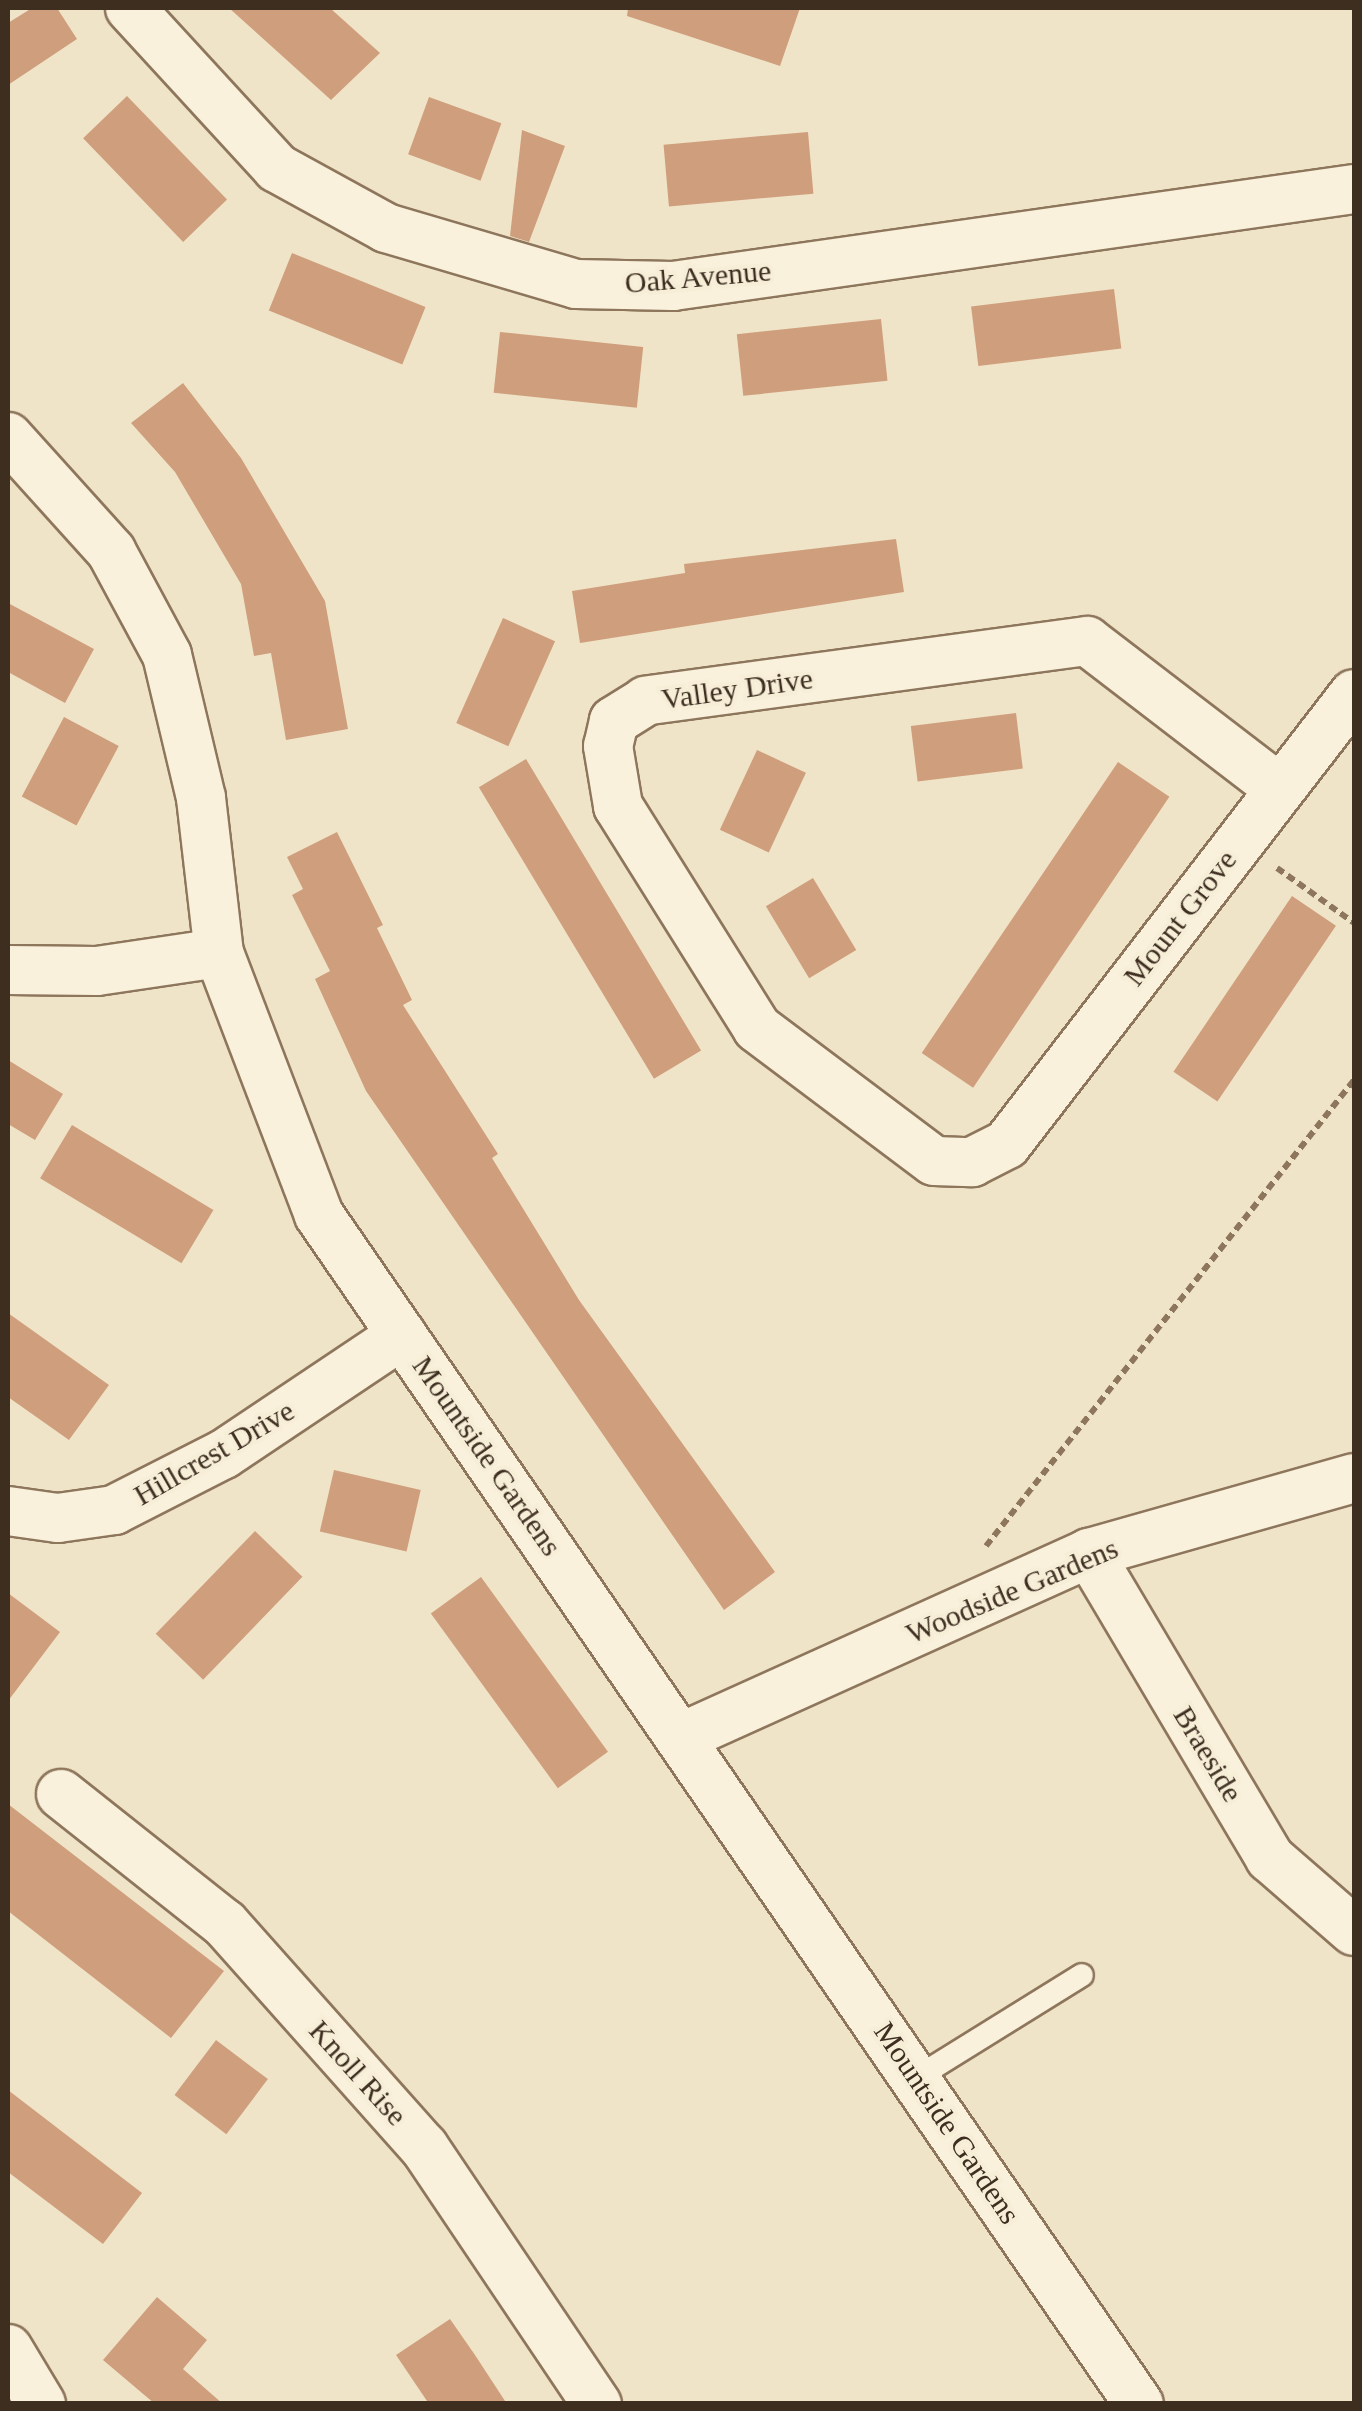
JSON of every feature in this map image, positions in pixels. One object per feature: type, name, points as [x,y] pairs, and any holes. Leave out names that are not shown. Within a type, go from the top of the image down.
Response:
[{"type":"street","name":"Oak Avenue","points":[[130,8],[277,168],[386,228],[576,284],[673,286],[1354,190]]},
{"type":"street","name":"Mountside Gardens","points":[[8,437],[111,552],[167,654],[201,798],[219,953],[319,1215],[1139,2404]]},
{"type":"street","name":"Valley Drive","points":[[1007,1144],[972,1162],[934,1161],[757,1028],[618,806],[608,746],[614,722],[646,701],[1087,641],[1280,789]]},
{"type":"street","name":"Mount Grove","points":[[1007,1144],[1354,694]]},
{"type":"street","points":[[8,970],[97,971],[219,953]]},
{"type":"street","name":"Hillcrest Drive","points":[[8,1510],[58,1518],[114,1510],[224,1454],[402,1335]]},
{"type":"street","name":"Woodside Gardens","points":[[682,1737],[1090,1553],[1354,1478]]},
{"type":"street","name":"Braeside","points":[[1090,1553],[1270,1858],[1354,1931]]},
{"type":"street","name":"Knoll Rise","points":[[60,1794],[225,1924],[424,2147],[597,2404]]},
{"type":"street","points":[[8,2348],[40,2404]]},
{"type":"lane","points":[[916,2078],[1082,1975]]},
{"type":"path","points":[[1240,842],[1354,923]]},
{"type":"path","points":[[993,1596],[976,1558],[1354,1080]]},
{"type":"building","points":[[32,8],[57,8],[77,39],[8,85],[8,23]]},
{"type":"building","points":[[229,8],[330,8],[380,53],[331,100]]},
{"type":"building","points":[[628,8],[800,8],[780,66],[627,16]]},
{"type":"building","points":[[127,96],[227,200],[183,242],[83,138]]},
{"type":"building","points":[[429,97],[501,123],[480,181],[408,154]]},
{"type":"building","points":[[522,130],[565,146],[529,242],[510,236]]},
{"type":"building","points":[[808,132],[813,194],[669,206],[664,145]]},
{"type":"building","points":[[292,253],[426,307],[402,364],[269,310]]},
{"type":"building","points":[[1114,289],[1121,349],[978,366],[971,307]]},
{"type":"building","points":[[881,319],[887,381],[743,396],[737,334]]},
{"type":"building","points":[[500,332],[643,347],[637,408],[494,393]]},
{"type":"building","points":[[183,383],[241,458],[325,601],[348,729],[286,740],[271,653],[254,656],[241,584],[175,472],[131,423]]},
{"type":"building","points":[[896,539],[904,592],[580,643],[572,591],[685,573],[684,564]]},
{"type":"building","points":[[8,603],[94,649],[65,703],[8,672]]},
{"type":"building","points":[[503,618],[555,641],[508,746],[456,723]]},
{"type":"building","points":[[1016,713],[1023,769],[918,782],[911,726]]},
{"type":"building","points":[[64,717],[119,746],[76,826],[22,796]]},
{"type":"building","points":[[757,750],[806,773],[769,853],[720,830]]},
{"type":"building","points":[[526,759],[701,1050],[654,1079],[479,787]]},
{"type":"building","points":[[1118,762],[1169,797],[973,1088],[922,1053]]},
{"type":"building","points":[[337,832],[383,925],[377,928],[412,1000],[403,1005],[498,1154],[492,1158],[579,1300],[775,1572],[724,1610],[366,1091],[315,979],[330,971],[292,895],[303,889],[287,857]]},
{"type":"building","points":[[813,878],[856,950],[809,978],[766,906]]},
{"type":"building","points":[[1292,896],[1336,926],[1217,1101],[1173,1072]]},
{"type":"building","points":[[8,1060],[63,1094],[35,1140],[8,1124]]},
{"type":"building","points":[[72,1125],[213,1210],[182,1263],[40,1178]]},
{"type":"building","points":[[8,1313],[109,1385],[69,1440],[8,1397]]},
{"type":"building","points":[[334,1470],[421,1490],[407,1551],[320,1531]]},
{"type":"building","points":[[255,1531],[302,1577],[203,1680],[156,1634]]},
{"type":"building","points":[[481,1577],[608,1752],[558,1788],[431,1613]]},
{"type":"building","points":[[8,1593],[60,1632],[8,1701]]},
{"type":"building","points":[[8,1804],[224,1971],[171,2038],[8,1911]]},
{"type":"building","points":[[216,2040],[268,2079],[226,2134],[174,2095]]},
{"type":"building","points":[[8,2090],[142,2193],[103,2244],[8,2172]]},
{"type":"building","points":[[157,2297],[207,2340],[183,2369],[223,2404],[155,2404],[103,2360]]},
{"type":"building","points":[[450,2319],[507,2404],[429,2404],[396,2355]]}]
